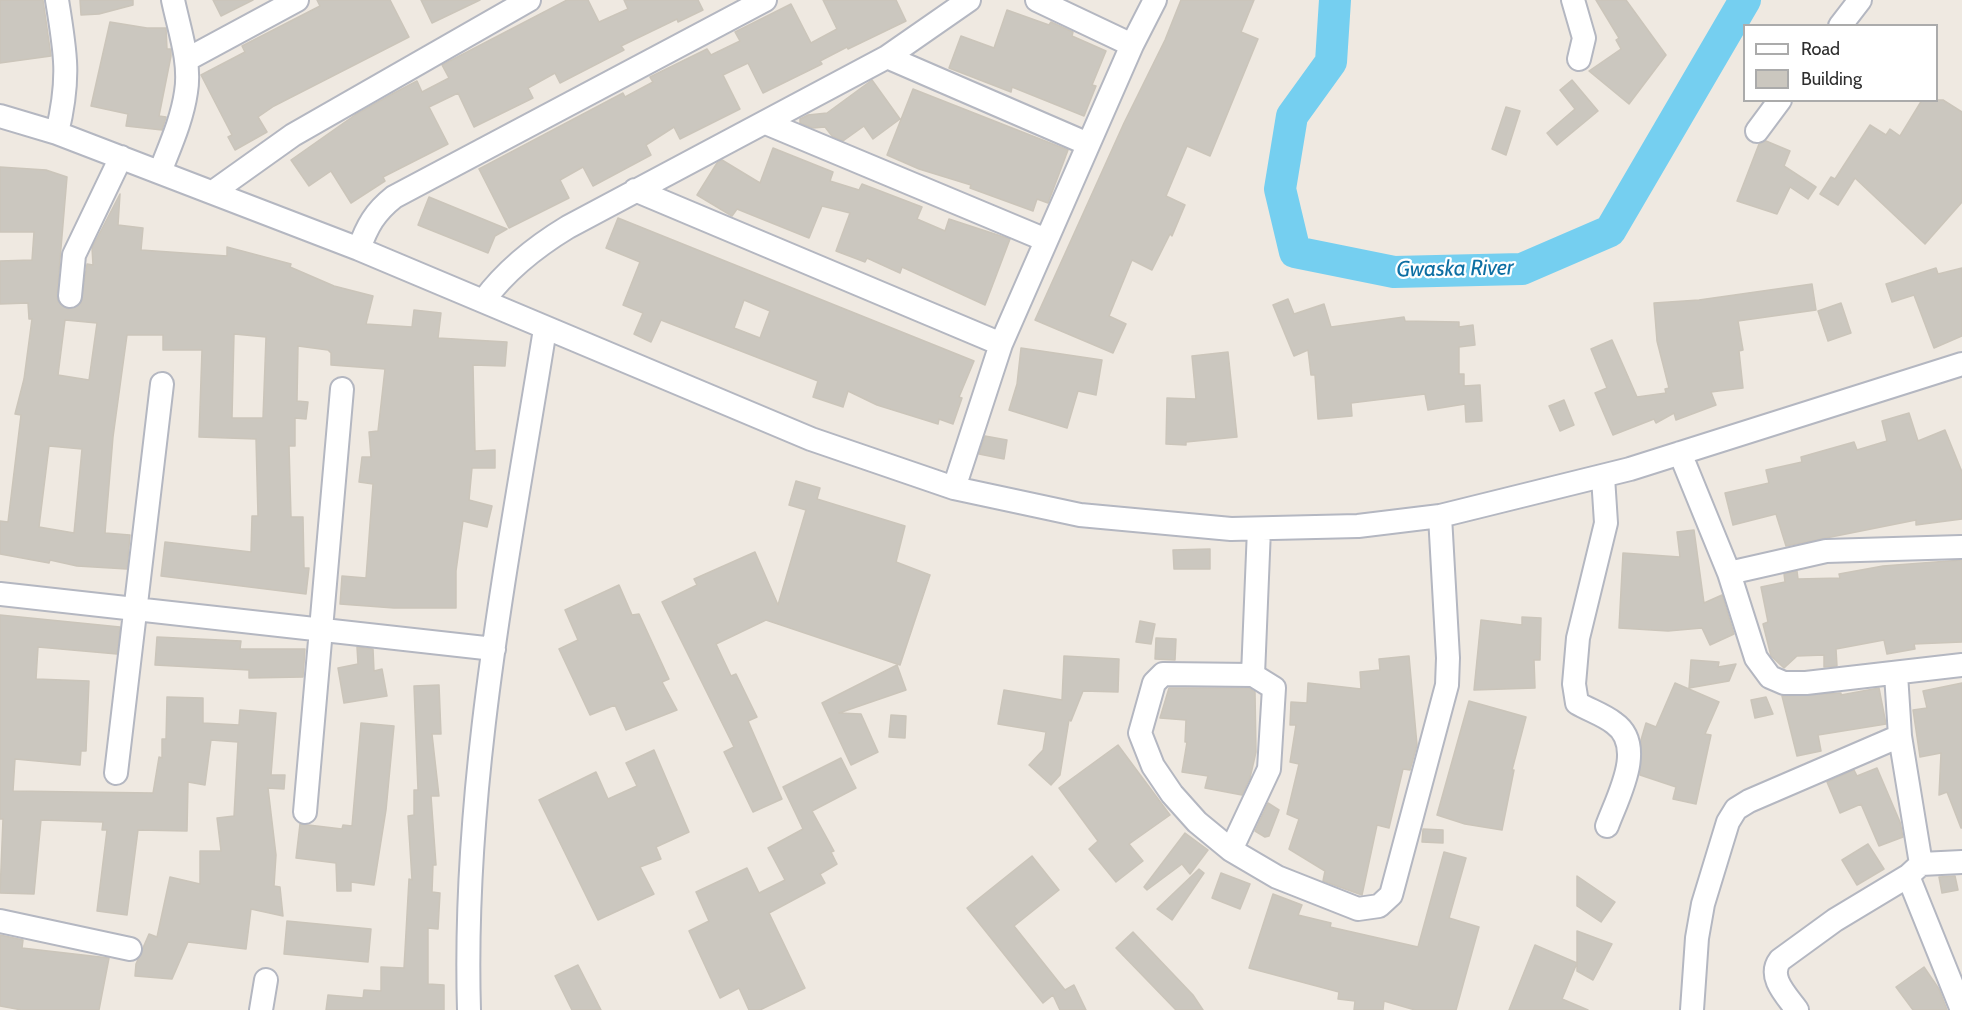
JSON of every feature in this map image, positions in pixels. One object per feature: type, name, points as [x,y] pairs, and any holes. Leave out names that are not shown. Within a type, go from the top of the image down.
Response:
[{"type":"street","points":[[57,0],[67,60],[65,97],[57,133]]},
{"type":"street","points":[[160,172],[183,109],[187,90],[186,60],[173,0]]},
{"type":"street","points":[[186,60],[297,0]]},
{"type":"street","points":[[213,192],[293,135],[529,0]]},
{"type":"street","points":[[359,249],[366,228],[379,209],[394,197],[765,0]]},
{"type":"street","points":[[484,300],[534,248],[635,190],[766,123],[887,57],[969,0]]},
{"type":"street","points":[[1037,0],[1132,45]]},
{"type":"street","points":[[954,488],[1001,344],[1132,45],[1155,0]]},
{"type":"street","points":[[1573,0],[1584,38],[1579,60]]},
{"type":"street","points":[[1842,24],[1860,0]]},
{"type":"street","points":[[887,57],[1088,144]]},
{"type":"street","points":[[1756,130],[1778,102]]},
{"type":"street","points":[[0,116],[57,133],[359,249],[811,439],[954,488],[1026,506],[1080,515],[1208,528],[1259,529],[1358,526],[1440,516],[1603,477],[1962,364]]},
{"type":"street","points":[[766,123],[1046,240]]},
{"type":"street","points":[[70,296],[74,255],[121,157]]},
{"type":"street","points":[[635,190],[1001,344]]},
{"type":"street","points":[[469,1010],[469,895],[480,747],[545,329]]},
{"type":"street","points":[[116,773],[162,384]]},
{"type":"street","points":[[305,812],[342,389]]},
{"type":"street","points":[[1680,453],[1729,573],[1756,658],[1770,677],[1784,683],[1806,683],[1962,665]]},
{"type":"street","points":[[1603,477],[1606,523],[1578,638],[1574,684],[1577,703],[1616,723],[1628,741],[1629,767],[1607,826]]},
{"type":"street","points":[[1231,850],[1269,769],[1274,687],[1252,675],[1169,674],[1159,676],[1145,710],[1140,733],[1153,766],[1172,794],[1197,822],[1231,850],[1277,877],[1358,909],[1379,906],[1391,894],[1447,685],[1448,658],[1440,516]]},
{"type":"street","points":[[1252,675],[1259,529]]},
{"type":"street","points":[[1729,573],[1826,551],[1961,547]]},
{"type":"street","points":[[0,594],[494,649]]},
{"type":"street","points":[[1896,674],[1914,870],[1962,1010]]},
{"type":"street","points":[[1692,1010],[1697,938],[1703,904],[1728,822],[1736,809],[1749,801],[1900,736]]},
{"type":"street","points":[[1797,1010],[1774,974],[1775,966],[1780,960],[1835,920],[1914,870],[1962,862]]},
{"type":"street","points":[[0,921],[130,949]]},
{"type":"street","points":[[261,1010],[266,980]]},
{"type":"building","points":[[0,0],[43,0],[51,56],[0,63]]},
{"type":"building","points":[[80,0],[133,0],[133,5],[99,14],[81,15]]},
{"type":"building","points":[[213,0],[253,0],[221,16]]},
{"type":"building","points":[[317,0],[390,0],[409,37],[274,106],[258,117],[267,132],[235,150],[228,137],[232,135],[201,75],[245,52],[242,46],[320,6]]},
{"type":"building","points":[[421,0],[480,0],[432,23]]},
{"type":"building","points":[[567,0],[588,0],[599,22],[628,9],[624,0],[698,0],[703,10],[678,22],[677,19],[621,46],[624,50],[560,83],[555,73],[528,88],[533,98],[474,127],[458,93],[429,107],[448,144],[383,177],[385,181],[351,203],[331,171],[309,186],[291,160],[355,115],[417,81],[422,92],[449,78],[442,65]]},
{"type":"building","points":[[823,0],[896,0],[906,21],[848,49],[847,47],[820,61],[822,64],[763,93],[748,63],[723,75],[740,109],[680,139],[674,127],[646,145],[651,155],[593,186],[583,167],[560,180],[569,198],[509,228],[479,169],[623,93],[625,97],[653,82],[650,77],[707,49],[711,55],[740,41],[735,32],[791,4],[811,43],[837,29]]},
{"type":"building","points":[[1181,0],[1254,0],[1241,32],[1258,39],[1210,156],[1187,146],[1166,196],[1185,205],[1172,236],[1170,234],[1152,270],[1132,260],[1109,316],[1126,324],[1113,353],[1035,320],[1124,123],[1165,40]]},
{"type":"building","points":[[1596,0],[1626,0],[1666,55],[1629,104],[1589,71],[1621,49],[1616,40],[1619,38]]},
{"type":"building","points":[[1007,10],[1049,25],[1051,22],[1073,32],[1072,36],[1106,51],[1092,85],[1096,86],[1084,116],[1012,87],[1011,92],[949,68],[961,36],[994,48]]},
{"type":"building","points":[[110,22],[147,28],[166,28],[167,49],[171,49],[171,56],[159,116],[166,117],[162,130],[126,126],[128,114],[91,106]]},
{"type":"building","points":[[872,80],[900,119],[873,139],[864,126],[843,141],[832,136],[825,127],[813,128],[800,123],[800,119],[808,115],[827,113]]},
{"type":"building","points":[[1572,80],[1598,111],[1557,145],[1547,133],[1575,109],[1560,90]]},
{"type":"building","points":[[913,89],[1068,150],[1048,203],[1037,199],[1033,211],[970,188],[971,185],[919,169],[887,155]]},
{"type":"building","points":[[1943,100],[1962,112],[1962,202],[1925,244],[1855,178],[1838,205],[1820,194],[1831,177],[1835,179],[1870,125],[1886,135],[1890,129],[1900,136],[1921,102]]},
{"type":"building","points":[[1506,107],[1520,111],[1506,155],[1492,149]]},
{"type":"building","points":[[1766,141],[1790,151],[1784,166],[1816,187],[1808,199],[1790,187],[1777,214],[1737,201],[1759,144]]},
{"type":"building","points":[[773,148],[833,172],[830,181],[859,190],[862,184],[922,207],[917,219],[945,231],[949,219],[1010,239],[985,305],[902,267],[900,273],[867,258],[865,262],[836,251],[850,213],[822,206],[809,238],[737,209],[732,216],[697,195],[717,163],[722,160],[760,183]]},
{"type":"building","points":[[0,167],[46,170],[67,177],[57,295],[58,302],[68,309],[81,303],[87,264],[93,265],[92,248],[120,194],[118,225],[143,228],[141,250],[227,256],[227,247],[291,264],[290,267],[334,286],[373,296],[366,324],[412,327],[414,310],[441,313],[438,338],[507,342],[505,366],[473,365],[475,451],[495,450],[495,468],[472,468],[469,500],[492,506],[487,527],[463,521],[456,571],[456,608],[394,608],[340,604],[342,576],[366,578],[373,484],[359,482],[362,457],[371,457],[369,432],[378,431],[385,369],[331,365],[331,353],[328,350],[298,346],[297,401],[308,402],[306,419],[295,418],[295,446],[289,446],[291,517],[303,517],[304,568],[309,568],[306,594],[161,576],[165,542],[251,552],[252,516],[258,516],[256,439],[199,437],[202,350],[163,350],[163,335],[127,335],[113,437],[105,533],[130,535],[127,569],[77,566],[50,560],[49,563],[0,554],[0,521],[8,522],[21,415],[15,414],[24,379],[32,319],[29,319],[28,303],[0,304],[0,261],[32,260],[34,232],[0,232]],"holes":[[[65,320],[97,323],[89,380],[58,375]],[[234,334],[266,337],[263,418],[232,418]],[[49,446],[82,449],[74,533],[39,527]]]},
{"type":"building","points":[[429,197],[507,229],[495,236],[488,253],[418,225]]},
{"type":"building","points":[[618,218],[974,361],[959,397],[962,398],[953,424],[939,419],[938,424],[877,405],[848,391],[843,407],[813,397],[818,381],[661,320],[651,342],[634,334],[643,313],[623,305],[640,262],[606,248]],"holes":[[[744,300],[770,311],[760,338],[734,328]]]},
{"type":"building","points":[[1936,268],[1938,274],[1962,268],[1962,336],[1934,348],[1914,295],[1892,302],[1886,284]]},
{"type":"building","points":[[1812,284],[1816,310],[1738,321],[1743,350],[1739,351],[1743,388],[1711,392],[1716,405],[1676,420],[1674,413],[1656,423],[1654,419],[1613,435],[1595,393],[1607,388],[1591,349],[1612,340],[1637,397],[1666,393],[1665,389],[1669,388],[1657,341],[1654,303],[1699,300]]},
{"type":"building","points":[[1288,299],[1294,314],[1324,304],[1331,327],[1404,317],[1405,321],[1459,322],[1459,327],[1473,325],[1475,345],[1459,347],[1459,374],[1464,374],[1464,386],[1480,385],[1482,421],[1466,422],[1465,404],[1428,410],[1425,394],[1351,403],[1352,416],[1318,419],[1315,375],[1311,375],[1308,350],[1294,356],[1273,305]]},
{"type":"building","points":[[1841,303],[1851,333],[1828,341],[1818,311]]},
{"type":"building","points":[[1021,348],[1102,360],[1096,395],[1078,391],[1067,428],[1009,410],[1017,384]]},
{"type":"building","points":[[1228,352],[1237,437],[1186,442],[1186,445],[1166,444],[1167,398],[1196,399],[1192,356]]},
{"type":"building","points":[[1564,400],[1574,425],[1560,431],[1549,406]]},
{"type":"building","points":[[1909,413],[1918,441],[1945,430],[1962,472],[1962,519],[1916,525],[1916,520],[1786,546],[1776,514],[1733,525],[1725,493],[1769,483],[1766,470],[1802,462],[1801,457],[1854,442],[1857,450],[1887,441],[1882,421]]},
{"type":"building","points":[[985,436],[1007,440],[1004,459],[979,454]]},
{"type":"building","points":[[796,481],[820,488],[817,499],[905,526],[896,562],[930,575],[900,665],[766,620],[716,644],[731,676],[736,674],[757,717],[748,721],[782,799],[753,812],[724,752],[734,747],[662,602],[697,585],[694,579],[755,552],[778,605],[806,510],[789,505]]},
{"type":"building","points":[[1694,530],[1704,603],[1722,595],[1734,634],[1710,645],[1702,628],[1668,631],[1619,628],[1623,553],[1680,557],[1677,532]]},
{"type":"building","points":[[1210,549],[1210,569],[1174,569],[1173,550]]},
{"type":"building","points":[[1962,560],[1962,642],[1914,644],[1915,649],[1887,654],[1884,640],[1836,649],[1837,666],[1824,667],[1824,655],[1797,656],[1784,668],[1771,656],[1763,624],[1768,622],[1761,587],[1785,582],[1784,574],[1797,571],[1798,579],[1840,578],[1839,574],[1883,566]]},
{"type":"building","points":[[619,585],[632,615],[639,614],[669,679],[662,682],[677,710],[626,730],[615,705],[590,715],[559,649],[578,640],[565,610]]},
{"type":"building","points":[[0,615],[120,627],[117,654],[38,647],[36,679],[89,681],[86,751],[81,751],[80,765],[15,759],[13,791],[153,793],[159,757],[162,758],[162,739],[166,739],[167,697],[203,698],[203,723],[239,725],[240,710],[276,713],[271,775],[285,775],[284,789],[268,788],[276,855],[274,886],[280,887],[283,916],[251,909],[246,949],[188,942],[172,979],[135,976],[136,964],[149,934],[157,937],[170,877],[200,884],[200,851],[221,851],[217,818],[234,816],[238,742],[211,740],[205,785],[188,782],[187,831],[138,830],[127,915],[97,911],[107,830],[102,830],[103,822],[41,820],[34,894],[0,893],[3,819],[0,819]]},
{"type":"building","points":[[1522,617],[1541,618],[1540,660],[1534,660],[1535,688],[1474,690],[1481,620],[1522,625]]},
{"type":"building","points":[[1140,621],[1155,624],[1151,644],[1136,642]]},
{"type":"building","points":[[157,637],[241,641],[240,649],[305,649],[303,677],[249,678],[249,670],[155,665]]},
{"type":"building","points":[[1156,638],[1176,639],[1175,660],[1155,659]]},
{"type":"building","points":[[357,647],[373,649],[374,671],[382,669],[387,696],[344,703],[338,668],[358,664]]},
{"type":"building","points":[[1064,656],[1119,659],[1118,692],[1083,691],[1071,721],[1069,720],[1060,775],[1051,785],[1029,765],[1043,750],[1046,732],[998,724],[1004,690],[1062,700]]},
{"type":"building","points":[[1409,656],[1417,745],[1410,770],[1403,769],[1389,828],[1377,825],[1362,895],[1323,881],[1325,871],[1289,849],[1299,819],[1287,814],[1299,764],[1290,762],[1296,725],[1290,725],[1291,702],[1307,703],[1308,683],[1361,689],[1360,672],[1380,670],[1379,659]]},
{"type":"building","points":[[1691,660],[1719,662],[1718,667],[1736,664],[1729,681],[1689,688]]},
{"type":"building","points":[[897,665],[906,690],[839,713],[861,714],[878,752],[851,765],[822,703]]},
{"type":"building","points":[[1675,683],[1719,702],[1705,734],[1711,735],[1696,804],[1673,799],[1676,787],[1640,775],[1641,740],[1646,723],[1656,727]]},
{"type":"building","points":[[1962,683],[1961,828],[1947,792],[1939,795],[1941,753],[1920,757],[1913,710],[1927,708],[1923,691]]},
{"type":"building","points":[[439,685],[441,734],[432,734],[439,796],[431,796],[436,865],[433,865],[432,892],[440,893],[438,929],[428,928],[428,984],[444,985],[444,1010],[326,1010],[328,995],[363,998],[364,990],[381,991],[381,967],[404,968],[409,879],[412,880],[408,816],[414,815],[414,790],[418,790],[414,686]]},
{"type":"building","points":[[1169,688],[1249,688],[1255,692],[1256,752],[1250,778],[1242,795],[1205,788],[1208,776],[1182,772],[1187,742],[1185,742],[1186,720],[1160,718]]},
{"type":"building","points":[[1879,688],[1886,724],[1818,735],[1821,751],[1797,756],[1782,696],[1841,693],[1841,695]]},
{"type":"building","points":[[1766,697],[1773,714],[1755,718],[1751,700]]},
{"type":"building","points":[[1469,701],[1526,717],[1512,770],[1514,770],[1502,830],[1465,824],[1437,815]]},
{"type":"building","points":[[891,715],[906,716],[905,738],[889,737]]},
{"type":"building","points":[[361,723],[394,726],[386,810],[374,885],[351,882],[351,891],[337,891],[336,863],[296,858],[300,824],[342,829],[343,825],[352,826]]},
{"type":"building","points":[[1118,745],[1170,815],[1129,844],[1143,861],[1116,882],[1089,849],[1098,841],[1059,788]]},
{"type":"building","points":[[654,750],[689,832],[656,847],[661,859],[640,867],[654,894],[598,920],[539,800],[596,772],[608,799],[637,786],[626,763]]},
{"type":"building","points":[[841,758],[856,788],[812,811],[834,851],[831,852],[837,864],[820,874],[825,883],[769,913],[805,988],[760,1010],[749,1010],[739,988],[720,998],[689,931],[709,921],[696,892],[747,868],[759,893],[785,880],[768,848],[803,829],[783,787]]},
{"type":"building","points":[[1877,768],[1900,822],[1903,837],[1879,846],[1861,804],[1840,813],[1827,782],[1854,770],[1857,776]]},
{"type":"building","points":[[1268,803],[1279,810],[1269,836],[1265,837],[1255,831]]},
{"type":"building","points":[[1423,829],[1443,830],[1443,843],[1422,842]]},
{"type":"building","points":[[1185,833],[1208,850],[1190,874],[1182,864],[1147,890],[1144,887]]},
{"type":"building","points":[[1868,844],[1884,869],[1857,885],[1842,860]]},
{"type":"building","points":[[1444,852],[1466,858],[1449,918],[1479,927],[1456,1010],[1415,1010],[1384,1001],[1383,1010],[1354,1010],[1355,1001],[1338,999],[1339,992],[1249,968],[1273,894],[1302,905],[1298,915],[1331,923],[1330,927],[1418,947]]},
{"type":"building","points":[[1032,856],[1059,890],[1014,926],[1065,990],[1074,985],[1086,1010],[1060,1010],[1053,995],[1043,1003],[967,908]]},
{"type":"building","points":[[1199,869],[1204,873],[1172,920],[1157,909]]},
{"type":"building","points":[[1221,873],[1250,884],[1240,909],[1212,898]]},
{"type":"building","points":[[1577,876],[1615,902],[1601,922],[1577,906]]},
{"type":"building","points":[[1955,876],[1958,890],[1942,893],[1939,877]]},
{"type":"building","points":[[287,921],[371,929],[368,962],[284,954]]},
{"type":"building","points":[[1577,931],[1612,944],[1593,980],[1577,971]]},
{"type":"building","points":[[1133,932],[1193,995],[1203,1010],[1176,1010],[1116,948]]},
{"type":"building","points":[[0,935],[23,940],[22,948],[109,958],[99,1010],[22,1010],[0,1006]]},
{"type":"building","points":[[1535,945],[1577,963],[1562,999],[1588,1010],[1509,1010]]},
{"type":"building","points":[[578,965],[601,1010],[572,1010],[555,976]]},
{"type":"building","points":[[1924,967],[1939,989],[1947,1010],[1913,1010],[1896,987]]},
{"type":"waterway","name":"Gwaska River","points":[[1335,0],[1331,62],[1292,116],[1280,189],[1295,252],[1394,272],[1522,269],[1610,231],[1745,0]]}]
